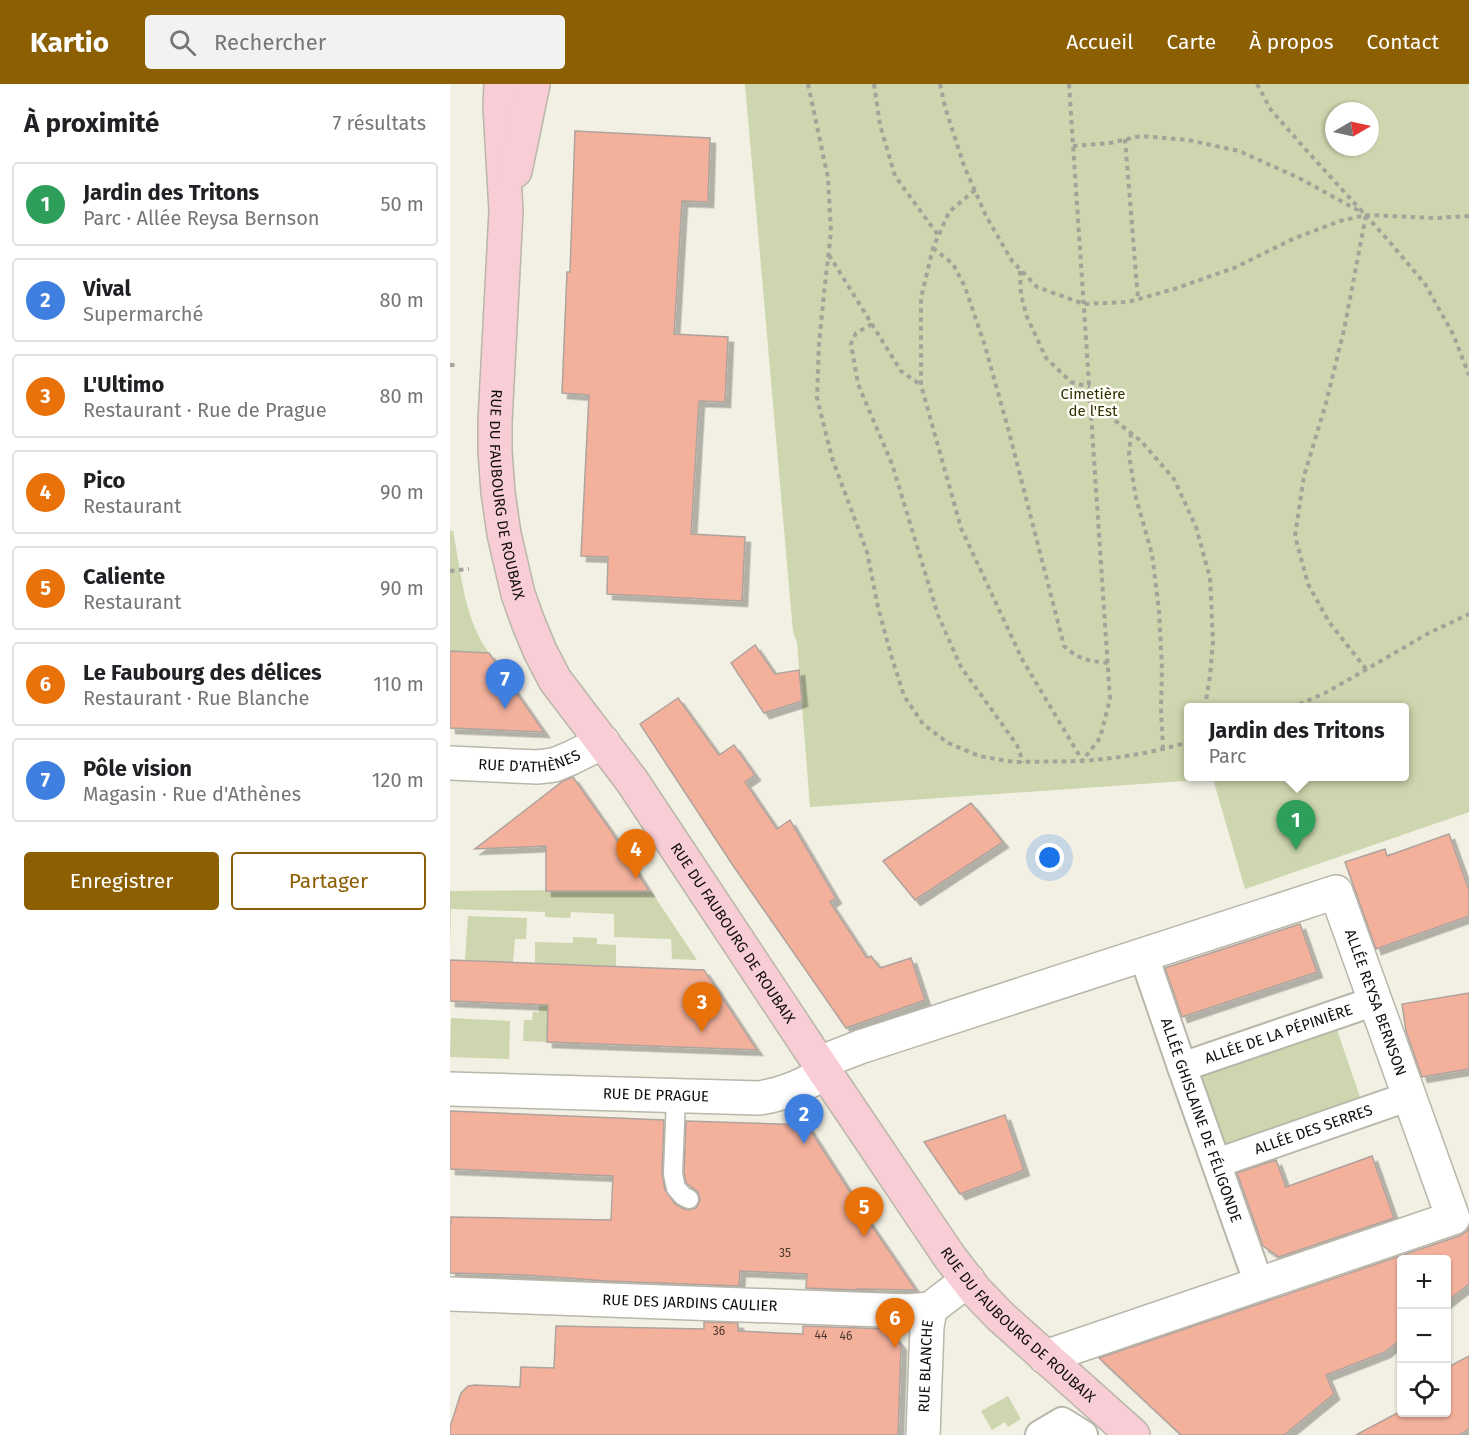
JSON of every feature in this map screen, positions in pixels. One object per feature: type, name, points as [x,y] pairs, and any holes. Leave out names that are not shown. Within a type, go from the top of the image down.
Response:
[{"type":"main road","name":"RUE DU FAUBOURG DE ROUBAIX","points":[[501,84],[500,106],[506,211],[495,451],[504,534],[518,594],[540,651],[555,680],[648,804],[949,1256],[1000,1316],[1133,1435]]},
{"type":"main road","name":"RUE DU FAUBOURG DE ROUBAIX","points":[[506,211],[533,84]]},
{"type":"street","name":"RUE D'ATHÈNES","points":[[450,763],[537,767],[554,765],[603,742]]},
{"type":"street","name":"ALLÉE REYSA BERNSON","points":[[822,1068],[871,1044],[1336,892],[1453,1218],[1045,1357]]},
{"type":"street","name":"ALLÉE GHISLAINE DE FÉLIGONDE","points":[[1144,956],[1259,1284]]},
{"type":"street","name":"ALLÉE DE LA PÉPINIÈRE","points":[[1182,1067],[1376,1001]]},
{"type":"street","name":"RUE DE PRAGUE","points":[[460,1086],[738,1099],[768,1097],[793,1090],[822,1068]]},
{"type":"street","name":"ALLÉE DES SERRES","points":[[1217,1163],[1410,1096]]},
{"type":"street","name":"RUE BLANCHE","points":[[923,1435],[927,1327],[930,1309],[968,1280]]},
{"type":"street","name":"RUE DES JARDINS CAULIER","points":[[450,1294],[908,1311],[930,1309]]},
{"type":"street","points":[[1040,1435],[1062,1422],[1083,1435]]},
{"type":"lane","points":[[676,1096],[673,1174],[676,1188],[689,1199]]},
{"type":"path","points":[[808,84],[828,178],[831,232],[819,344],[817,398],[832,458],[867,552],[878,607],[904,696],[923,724],[948,743],[979,756],[1014,762],[1115,759],[1163,750],[1184,743]]},
{"type":"path","points":[[874,84],[880,125],[896,176],[938,235]]},
{"type":"path","points":[[939,84],[964,166],[986,216],[1012,261],[1037,287],[1084,304],[1128,302],[1174,289],[1234,268],[1296,238],[1340,221],[1366,215],[1436,218],[1469,216]]},
{"type":"path","points":[[1069,84],[1110,699],[1100,738],[1082,761]]},
{"type":"path","points":[[1257,84],[1271,110],[1425,284],[1453,334],[1469,375]]},
{"type":"path","points":[[1073,146],[1141,136],[1188,140],[1239,151],[1299,178],[1366,215]]},
{"type":"path","points":[[1125,139],[1138,299]]},
{"type":"path","points":[[975,190],[949,212],[933,248],[921,298],[921,385],[960,528],[1022,659],[1082,761]]},
{"type":"path","points":[[1366,215],[1344,330],[1326,403],[1304,476],[1295,536],[1308,584],[1329,622],[1366,669]]},
{"type":"path","points":[[933,248],[953,264],[965,286],[985,346],[1064,646],[1074,656],[1108,663]]},
{"type":"path","points":[[828,255],[901,371],[921,385]]},
{"type":"path","points":[[1020,270],[1021,295],[1027,317],[1046,358],[1071,382],[1090,387]]},
{"type":"path","points":[[872,324],[856,333],[851,344],[858,384],[892,464],[938,615],[961,667],[1017,745],[1023,762]]},
{"type":"path","points":[[450,365],[458,365]]},
{"type":"path","points":[[1091,409],[1108,415],[1141,441],[1174,479],[1196,527],[1210,578],[1213,642],[1206,703]]},
{"type":"path","points":[[1131,432],[1129,455],[1136,498],[1152,554],[1159,610],[1163,750]]},
{"type":"path","points":[[450,571],[469,569]]},
{"type":"path","points":[[1302,703],[1327,692],[1429,633],[1469,614]]},
{"type":"green space","name":"Cimetière de l'Est","points":[[745,84],[1469,84],[1469,812],[1245,889],[1214,781],[1409,781],[1409,703],[1184,703],[1184,781],[810,807],[797,642],[793,632]]},
{"type":"green space","points":[[450,531],[453,531],[469,610],[489,653],[450,651]]},
{"type":"green space","points":[[450,891],[651,891],[697,960],[672,959],[671,939],[614,937],[614,914],[571,912],[570,918],[545,917],[545,912],[451,909],[450,946]]},
{"type":"green space","points":[[468,916],[527,918],[526,939],[515,939],[513,962],[465,960]]},
{"type":"green space","points":[[573,937],[597,938],[597,944],[616,945],[616,966],[535,963],[535,942],[573,943]]},
{"type":"green space","points":[[1327,1001],[1369,1123],[1225,1173],[1184,1053]]},
{"type":"green space","points":[[539,1005],[548,1005],[547,1042],[523,1041],[524,1020],[532,1020],[533,1012],[539,1012]]},
{"type":"green space","points":[[451,1018],[510,1021],[509,1059],[450,1057]]},
{"type":"green space","points":[[1008,1396],[1021,1419],[1008,1427],[1005,1422],[992,1430],[981,1411]]},
{"type":"building","points":[[575,131],[710,138],[708,202],[682,201],[674,334],[728,337],[725,402],[699,401],[691,534],[745,537],[742,601],[607,594],[608,557],[581,556],[589,395],[562,393],[567,272],[570,272]]},
{"type":"building","points":[[755,645],[775,674],[799,670],[802,701],[764,713],[731,663]]},
{"type":"building","points":[[450,651],[489,653],[544,732],[450,728]]},
{"type":"building","points":[[678,698],[719,755],[734,745],[755,775],[745,782],[777,829],[790,820],[836,898],[830,902],[867,958],[871,956],[880,968],[911,958],[925,1000],[846,1028],[734,867],[640,724]]},
{"type":"building","points":[[573,777],[649,891],[546,891],[546,846],[475,849],[563,781]]},
{"type":"building","points":[[971,803],[1003,842],[915,900],[883,861]]},
{"type":"building","points":[[1449,834],[1469,890],[1469,916],[1376,949],[1345,862],[1385,849],[1387,856]]},
{"type":"building","points":[[1300,924],[1317,972],[1182,1017],[1165,968]]},
{"type":"building","points":[[450,960],[704,970],[757,1050],[547,1042],[548,1005],[450,1001]]},
{"type":"building","points":[[1469,993],[1469,1069],[1422,1077],[1406,1031],[1402,1004]]},
{"type":"building","points":[[450,1111],[664,1120],[662,1174],[665,1190],[675,1204],[689,1210],[696,1208],[700,1199],[698,1192],[686,1183],[684,1173],[686,1121],[807,1125],[916,1290],[806,1288],[807,1274],[740,1271],[739,1286],[450,1273],[451,1217],[611,1220],[613,1176],[450,1169]]},
{"type":"building","points":[[1005,1115],[1024,1170],[960,1194],[924,1142]]},
{"type":"building","points":[[1372,1156],[1394,1218],[1279,1257],[1263,1246],[1237,1173],[1276,1160],[1286,1187]]},
{"type":"building","points":[[1469,1227],[1469,1284],[1451,1298],[1451,1255],[1403,1255],[1459,1236]]},
{"type":"building","points":[[1397,1257],[1397,1342],[1385,1352],[1326,1375],[1334,1394],[1284,1435],[1181,1435],[1099,1358]]},
{"type":"building","points":[[704,1322],[738,1323],[738,1331],[803,1334],[803,1326],[889,1329],[901,1345],[898,1435],[450,1435],[450,1427],[461,1393],[468,1386],[520,1387],[521,1367],[554,1368],[556,1326],[704,1329]]},
{"type":"building","points":[[1469,1356],[1469,1429],[1459,1435],[1356,1435],[1397,1413],[1397,1417],[1451,1417],[1451,1365]]},
{"type":"place","name":"Pôle vision","points":[[505,709]]},
{"type":"place","name":"Jardin des Tritons","points":[[1296,850]]},
{"type":"place","name":"Pico","points":[[636,879]]},
{"type":"place","name":"L'Ultimo","points":[[702,1032]]},
{"type":"place","name":"Vival","points":[[804,1144]]},
{"type":"place","name":"Caliente","points":[[864,1237]]},
{"type":"place","name":"Le Faubourg des délices","points":[[895,1348]]}]
